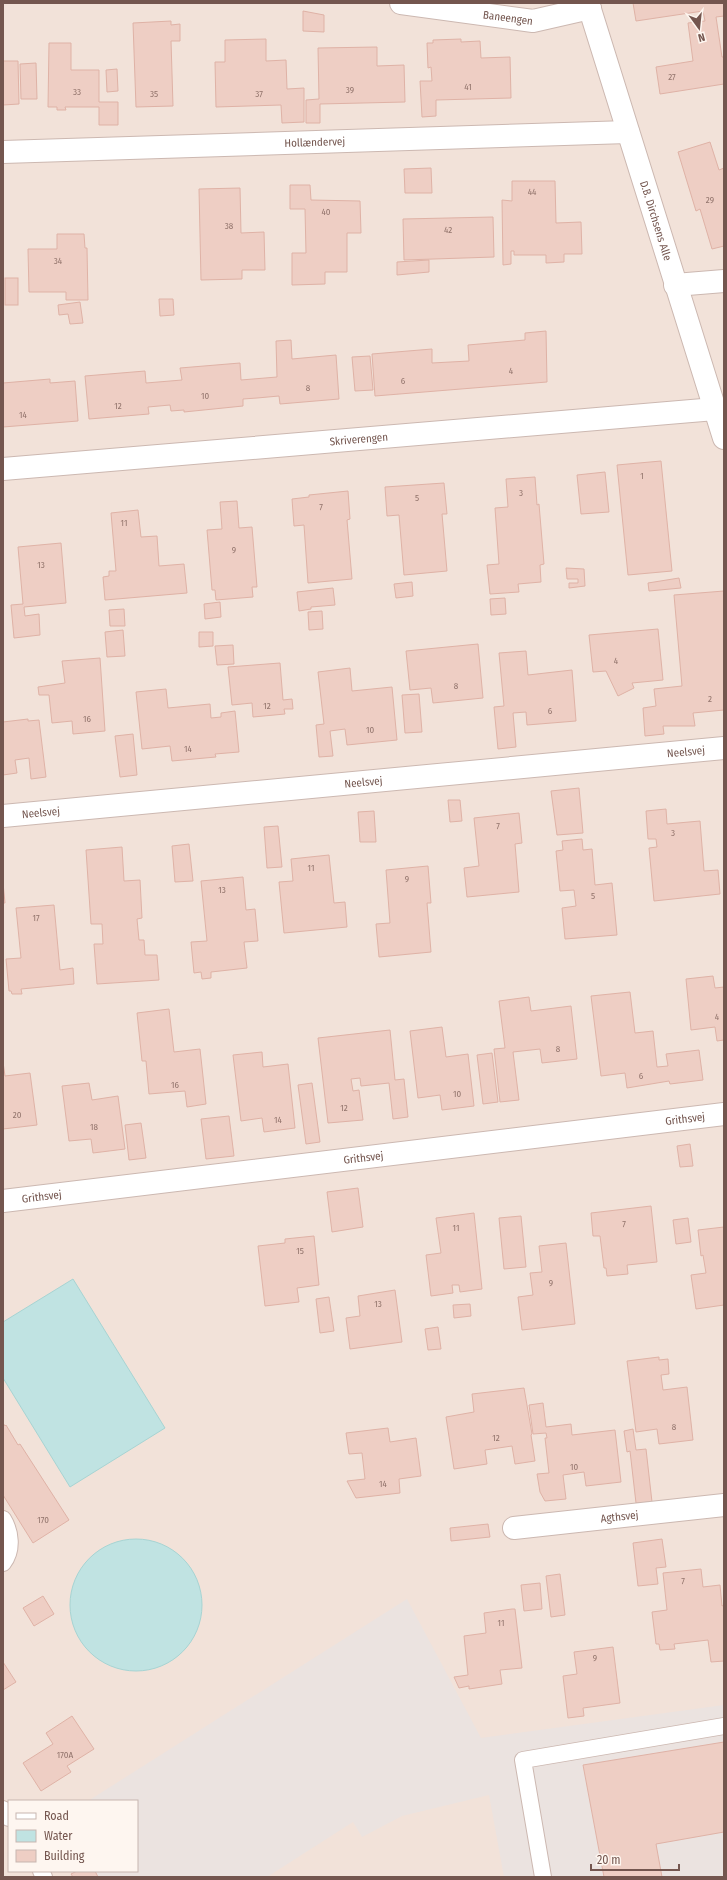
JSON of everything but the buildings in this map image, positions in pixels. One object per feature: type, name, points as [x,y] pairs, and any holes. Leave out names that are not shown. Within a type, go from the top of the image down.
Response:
[{"type":"street","name":"Baneengen","points":[[401,3],[533,20],[589,6]]},
{"type":"street","name":"D.B. Dirchsens Alle","points":[[589,6],[724,438]]},
{"type":"street","name":"Hollændervej","points":[[3,152],[628,132]]},
{"type":"street","points":[[675,285],[724,281]]},
{"type":"street","name":"Skriverengen","points":[[3,469],[715,409]]},
{"type":"street","name":"Neelsvej","points":[[3,816],[724,748]]},
{"type":"street","name":"Grithsvej","points":[[3,1201],[724,1114]]},
{"type":"street","name":"Agthsvej","points":[[514,1528],[724,1505]]},
{"type":"lane","points":[[3,1520],[10,1538],[9,1550],[3,1563]]},
{"type":"lane","points":[[543,1877],[523,1760],[724,1726]]},
{"type":"shaded area","points":[[3,3],[724,3],[724,1877],[3,1877]]},
{"type":"shaded area","points":[[407,1599],[481,1738],[724,1705],[724,1877],[504,1877],[489,1795],[402,1816],[362,1837],[353,1822],[267,1877],[98,1877],[96,1872],[138,1872],[138,1800],[90,1800]]},
{"type":"water","points":[[73,1279],[165,1428],[70,1487],[3,1378],[3,1322]]},
{"type":"water","points":[[142,1539],[161,1544],[173,1550],[183,1558],[191,1568],[197,1580],[201,1592],[201,1618],[197,1630],[191,1642],[183,1652],[173,1660],[161,1666],[149,1670],[130,1671],[111,1666],[99,1660],[89,1652],[81,1642],[75,1630],[71,1618],[70,1599],[75,1580],[81,1568],[89,1558],[99,1550],[111,1544],[123,1540]]}]
